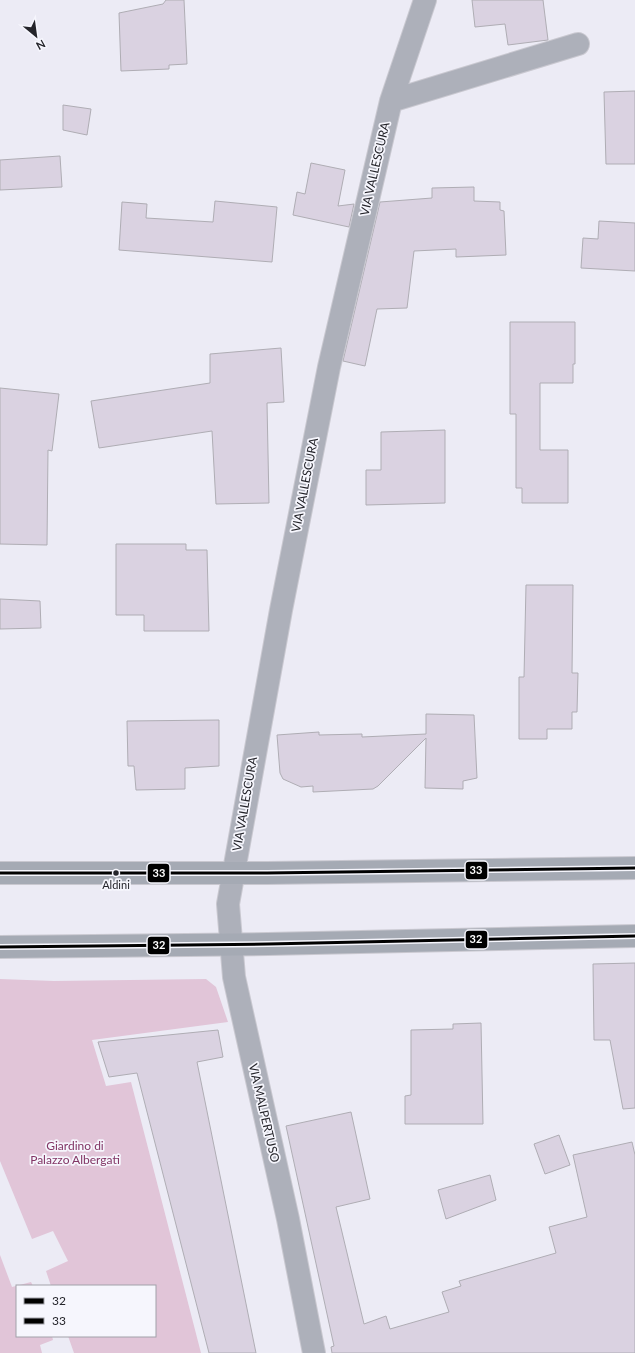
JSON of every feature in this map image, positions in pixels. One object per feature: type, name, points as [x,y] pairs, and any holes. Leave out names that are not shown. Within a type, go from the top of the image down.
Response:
[{"type":"main road","points":[[0,873],[234,873],[635,868]]},
{"type":"main road","points":[[0,947],[635,936]]},
{"type":"street","name":"VIA VALLESCURA","points":[[234,873],[281,610],[329,367],[391,101],[425,0]]},
{"type":"street","points":[[391,101],[578,44]]},
{"type":"street","name":"VIA MALPERTUSO","points":[[234,873],[228,904],[234,977],[288,1219],[314,1353]]},
{"type":"green space","name":"Giardino di Palazzo Albergati","points":[[0,979],[54,981],[206,979],[216,987],[228,1022],[92,1040],[106,1086],[131,1082],[201,1353],[74,1353],[68,1337],[156,1337],[156,1285],[51,1285],[46,1271],[68,1261],[53,1231],[32,1239],[0,1161]]},
{"type":"green space","points":[[0,1255],[12,1287],[16,1286],[16,1337],[52,1337],[53,1340],[40,1345],[42,1353],[0,1353]]},
{"type":"green space","points":[[31,1282],[32,1285],[20,1285]]},
{"type":"building","points":[[166,0],[184,0],[187,64],[169,65],[169,69],[121,71],[119,13],[163,4]]},
{"type":"building","points":[[472,0],[543,0],[548,40],[508,45],[505,24],[475,27]]},
{"type":"building","points":[[635,91],[635,164],[606,164],[604,92]]},
{"type":"building","points":[[63,105],[91,109],[87,135],[63,130]]},
{"type":"building","points":[[60,156],[62,187],[0,190],[0,160]]},
{"type":"building","points":[[311,163],[345,170],[338,206],[354,204],[349,227],[293,215],[297,192],[305,194]]},
{"type":"building","points":[[474,187],[474,201],[500,202],[500,210],[504,211],[506,255],[456,257],[456,249],[414,251],[407,308],[377,309],[365,366],[343,361],[380,202],[432,198],[432,188]]},
{"type":"building","points":[[215,201],[277,207],[272,262],[119,250],[122,202],[147,204],[146,218],[213,222]]},
{"type":"building","points":[[599,221],[635,223],[635,271],[581,268],[583,238],[598,239]]},
{"type":"building","points":[[510,322],[575,322],[575,364],[573,364],[573,383],[540,383],[540,450],[568,450],[568,503],[522,503],[522,488],[516,488],[516,414],[510,414]]},
{"type":"building","points":[[281,348],[284,402],[267,403],[269,503],[216,504],[212,431],[99,448],[91,401],[210,383],[210,354]]},
{"type":"building","points":[[0,388],[59,394],[52,451],[48,450],[47,545],[0,544]]},
{"type":"building","points":[[445,430],[445,503],[366,505],[366,470],[381,470],[381,432]]},
{"type":"building","points":[[116,544],[186,544],[186,550],[207,550],[209,631],[144,631],[144,615],[116,615]]},
{"type":"building","points":[[526,585],[573,585],[572,673],[578,673],[577,712],[572,712],[572,729],[547,729],[547,739],[519,739],[519,677],[524,677]]},
{"type":"building","points":[[0,599],[40,601],[41,628],[0,629]]},
{"type":"building","points":[[426,714],[474,715],[477,778],[463,781],[463,789],[425,788],[426,738],[378,786],[373,789],[313,792],[313,786],[301,787],[283,779],[280,773],[277,735],[319,732],[319,735],[362,734],[362,737],[426,734]]},
{"type":"building","points":[[219,720],[219,766],[185,768],[185,789],[136,790],[134,766],[128,766],[127,721]]},
{"type":"building","points":[[635,963],[635,1108],[623,1109],[610,1040],[594,1040],[593,964]]},
{"type":"building","points":[[481,1023],[483,1124],[405,1124],[405,1096],[411,1095],[411,1030],[453,1029],[453,1024]]},
{"type":"building","points":[[218,1030],[223,1057],[197,1062],[256,1353],[209,1353],[137,1073],[109,1077],[98,1042]]},
{"type":"building","points":[[351,1112],[370,1199],[336,1207],[364,1324],[386,1316],[390,1329],[449,1312],[442,1292],[461,1286],[459,1281],[556,1253],[549,1227],[587,1217],[573,1155],[632,1142],[635,1155],[635,1353],[332,1353],[331,1347],[334,1346],[286,1126]]},
{"type":"building","points":[[559,1135],[570,1165],[545,1174],[534,1144]]},
{"type":"building","points":[[490,1175],[496,1200],[446,1219],[438,1190]]},
{"type":"transit line","name":"33","points":[[0,873],[267,873],[635,868]]},
{"type":"transit line","name":"32","points":[[0,947],[268,944],[635,936]]},
{"type":"place","name":"Aldini","points":[[116,873]]}]
